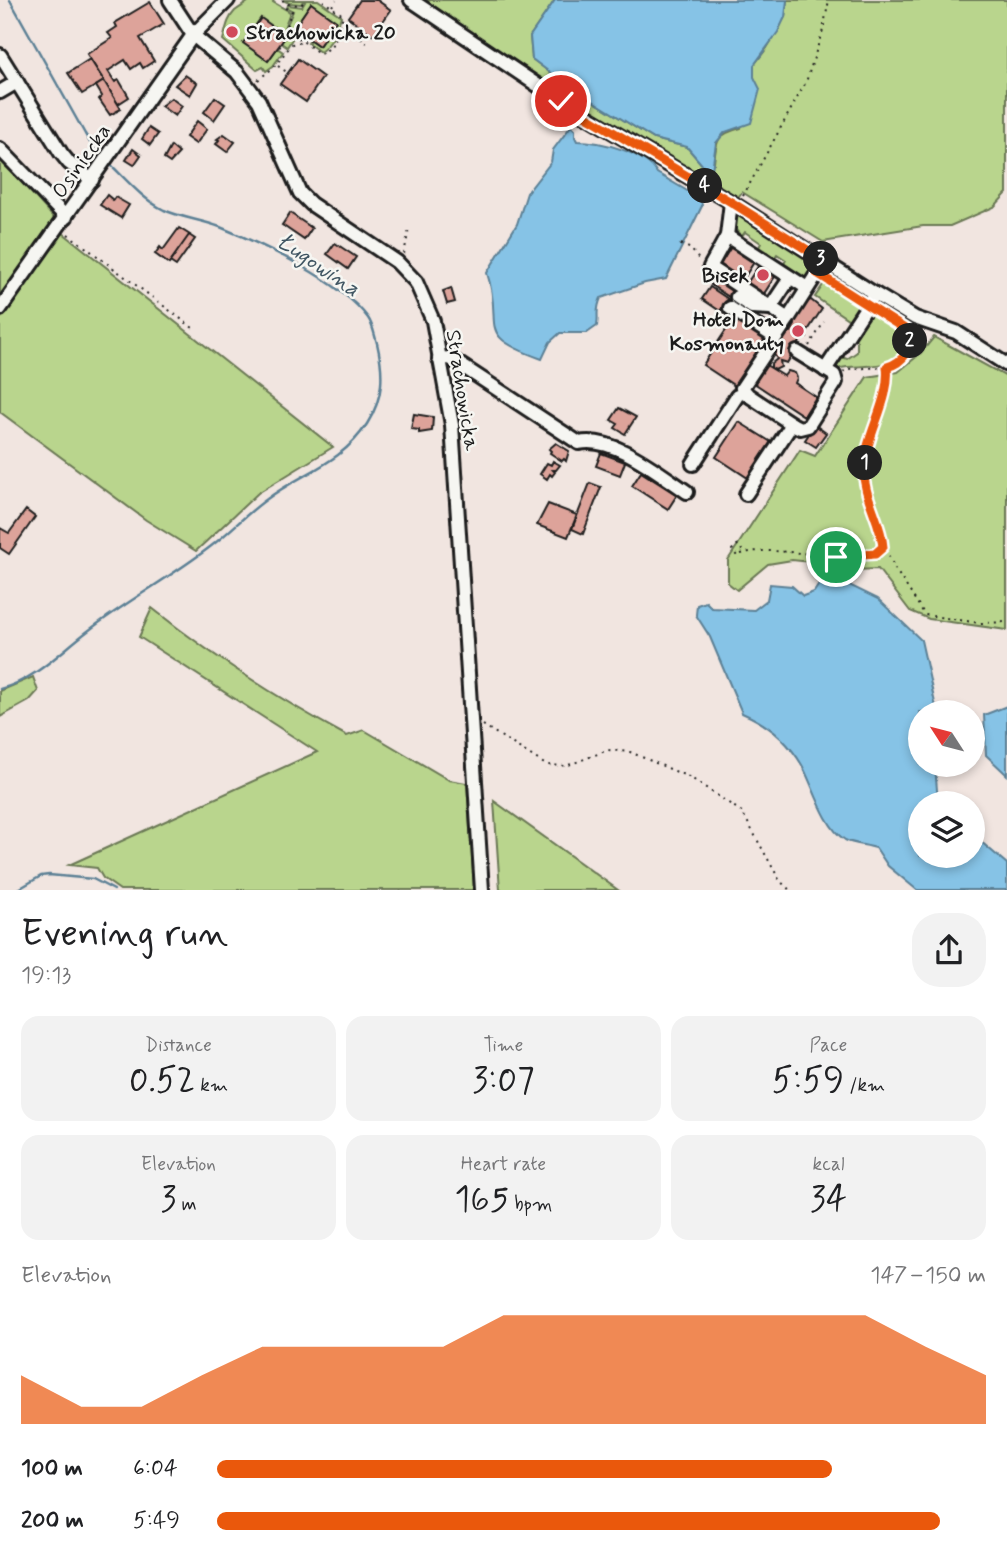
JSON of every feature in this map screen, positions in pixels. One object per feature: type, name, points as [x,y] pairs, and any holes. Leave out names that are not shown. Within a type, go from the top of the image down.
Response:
[{"type":"street","name":"Strachowicka","points":[[170,0],[193,35],[237,72],[249,86],[259,101],[300,193],[311,204],[399,264],[416,282],[433,321],[452,425],[482,890]]},
{"type":"street","name":"Osiniecka","points":[[0,309],[193,35],[228,0]]},
{"type":"street","points":[[411,0],[561,101],[734,204],[875,294],[915,318],[956,332],[1007,365]]},
{"type":"street","points":[[0,55],[61,153],[69,163],[92,180]]},
{"type":"street","points":[[0,92],[17,82]]},
{"type":"street","points":[[0,149],[63,221]]},
{"type":"street","points":[[734,204],[727,236],[710,267],[788,319]]},
{"type":"street","points":[[727,236],[807,288]]},
{"type":"street","points":[[800,354],[830,373],[836,382],[808,426],[800,428],[748,396],[742,388],[825,261]]},
{"type":"street","points":[[770,308],[790,278]]},
{"type":"street","points":[[830,373],[875,294]]},
{"type":"street","points":[[770,308],[734,303],[775,338]]},
{"type":"street","points":[[439,359],[450,358],[579,443],[592,440],[634,457],[687,492]]},
{"type":"street","points":[[693,464],[737,396]]},
{"type":"street","points":[[746,494],[792,424]]},
{"type":"path","points":[[282,0],[288,4],[301,5],[304,2]]},
{"type":"path","points":[[331,6],[336,0]]},
{"type":"path","points":[[734,204],[806,82],[823,30],[829,0]]},
{"type":"path","points":[[285,8],[292,11],[285,28],[320,54],[328,51],[337,37],[343,15],[323,1]]},
{"type":"path","points":[[340,26],[367,43]]},
{"type":"path","points":[[355,34],[360,26]]},
{"type":"path","points":[[249,86],[276,65],[292,44],[303,41],[306,37]]},
{"type":"path","points":[[279,46],[286,51]]},
{"type":"path","points":[[276,65],[288,73]]},
{"type":"path","points":[[63,221],[193,328]]},
{"type":"path","points":[[399,264],[404,258],[409,229]]},
{"type":"path","points":[[681,244],[697,256]]},
{"type":"path","points":[[817,273],[908,331],[911,337],[904,358],[895,365],[830,373]]},
{"type":"path","points":[[800,354],[824,323]]},
{"type":"path","points":[[806,337],[812,341]]},
{"type":"path","points":[[887,367],[886,388],[867,448],[864,469],[865,485],[883,542],[895,569],[925,615],[980,623],[1007,622]]},
{"type":"path","points":[[742,551],[781,550],[836,557],[864,556],[880,552],[883,542]]},
{"type":"path","points":[[471,716],[546,765],[566,766],[608,750],[620,751],[631,752],[691,778],[742,812],[780,881],[790,890]]},
{"type":"green space","points":[[250,0],[274,0],[273,2],[290,12],[284,28],[294,36],[287,47],[281,43],[286,36],[277,48],[283,52],[266,71],[263,67],[257,70],[223,40],[232,14]]},
{"type":"green space","points":[[283,0],[318,0],[341,16],[331,40],[320,52],[308,43],[310,40],[319,46],[336,21],[311,4],[294,28],[302,34],[300,37],[286,27],[293,11],[287,8],[288,5],[302,7],[305,2],[289,3]]},
{"type":"green space","points":[[419,0],[555,0],[530,36],[532,59],[564,83],[654,139],[687,147],[704,167],[714,163],[719,139],[741,128],[754,78],[754,65],[785,17],[787,0],[1007,0],[1007,193],[994,207],[950,226],[923,226],[823,242],[742,192],[736,200],[622,129],[547,87]]},
{"type":"green space","points":[[0,158],[54,218],[0,297]]},
{"type":"green space","points":[[739,214],[814,262],[814,268],[807,277],[797,277],[782,267],[786,260],[777,254],[774,258],[767,252],[764,255],[758,249],[761,243],[745,232],[742,236],[739,234],[734,222]]},
{"type":"green space","points":[[63,233],[333,447],[258,493],[196,551],[146,520],[0,412],[0,319]]},
{"type":"green space","points":[[825,282],[862,305],[851,321],[815,297]]},
{"type":"green space","points":[[870,310],[905,332],[909,344],[907,352],[900,358],[879,365],[847,367],[838,371],[832,368],[839,356],[847,359],[857,352],[857,341],[852,337]]},
{"type":"green space","points":[[934,337],[1007,377],[1007,630],[929,619],[910,611],[878,569],[831,571],[811,562],[792,560],[768,564],[737,590],[728,583],[728,560],[800,450],[815,456],[867,377],[898,372],[921,353]]},
{"type":"green space","points":[[152,608],[247,676],[347,736],[364,730],[449,780],[467,783],[474,890],[120,890],[103,878],[97,868],[69,865],[317,752],[139,637]]},
{"type":"green space","points":[[33,677],[38,691],[29,701],[0,717],[0,691]]},
{"type":"green space","points":[[494,801],[618,890],[500,890]]},
{"type":"water","points":[[555,0],[787,0],[785,17],[778,32],[754,65],[754,77],[760,89],[751,123],[725,132],[716,143],[712,170],[704,167],[687,147],[654,139],[564,83],[532,59],[530,36]]},
{"type":"water","points":[[571,126],[575,130],[577,141],[621,149],[643,159],[657,173],[701,199],[702,206],[666,279],[601,298],[597,326],[587,333],[560,333],[550,342],[542,359],[506,343],[498,335],[487,273],[517,224],[527,193],[551,162],[553,150]]},
{"type":"water","points":[[823,578],[835,578],[878,599],[921,640],[934,700],[908,700],[908,777],[936,777],[937,791],[908,791],[908,868],[985,868],[985,845],[1007,864],[1007,890],[917,890],[888,866],[876,848],[845,840],[838,834],[825,816],[802,765],[790,748],[769,728],[742,713],[710,637],[696,615],[697,605],[706,602],[712,608],[754,610],[767,600],[770,584],[792,586],[803,596],[814,592]]},
{"type":"water","points":[[1007,706],[1007,775],[986,755],[985,715]]},
{"type":"building","points":[[360,0],[377,0],[391,10],[373,35],[348,17]]},
{"type":"building","points":[[150,2],[164,24],[140,38],[154,61],[143,68],[140,63],[131,69],[125,60],[108,71],[115,82],[119,80],[129,97],[118,104],[87,54],[112,38],[108,33],[117,27],[115,23]]},
{"type":"building","points":[[311,3],[336,21],[319,46],[294,28]]},
{"type":"building","points":[[261,18],[286,36],[268,61],[243,43]]},
{"type":"building","points":[[90,59],[104,81],[82,94],[68,73]]},
{"type":"building","points":[[298,59],[323,77],[306,102],[280,84]]},
{"type":"building","points":[[185,75],[197,83],[190,95],[175,85]]},
{"type":"building","points":[[104,81],[121,109],[110,115],[99,99],[102,96],[96,86]]},
{"type":"building","points":[[215,97],[225,104],[214,120],[204,112]]},
{"type":"building","points":[[171,98],[182,106],[175,116],[161,106]]},
{"type":"building","points":[[197,121],[207,129],[196,144],[186,137]]},
{"type":"building","points":[[149,128],[158,134],[150,145],[142,139]]},
{"type":"building","points":[[224,134],[235,142],[227,152],[216,144],[219,140],[217,139]]},
{"type":"building","points":[[171,146],[179,153],[170,163],[164,159]]},
{"type":"building","points":[[133,149],[141,155],[134,165],[126,160]]},
{"type":"building","points":[[107,195],[129,205],[121,218],[100,205]]},
{"type":"building","points":[[290,213],[312,228],[304,240],[282,225]]},
{"type":"building","points":[[179,228],[190,235],[169,264],[155,254],[160,247],[163,250]]},
{"type":"building","points":[[189,235],[195,239],[176,266],[170,262]]},
{"type":"building","points":[[335,243],[356,257],[348,269],[327,254]]},
{"type":"building","points":[[731,247],[754,262],[742,281],[719,266]]},
{"type":"building","points":[[767,253],[783,264],[758,303],[741,292]]},
{"type":"building","points":[[716,276],[735,288],[729,297],[711,285]]},
{"type":"building","points":[[710,287],[728,299],[720,311],[702,299]]},
{"type":"building","points":[[451,288],[455,302],[447,304],[443,291]]},
{"type":"building","points":[[811,300],[822,309],[806,337],[801,340],[787,363],[780,361],[781,367],[775,370],[771,368],[771,364],[777,359],[773,353],[787,332],[791,332],[794,322]]},
{"type":"building","points":[[734,318],[765,339],[735,386],[703,365]]},
{"type":"building","points":[[766,365],[784,376],[788,371],[795,373],[795,383],[816,397],[804,416],[754,383]]},
{"type":"building","points":[[619,408],[636,417],[625,434],[615,428],[618,424],[611,420]]},
{"type":"building","points":[[414,414],[433,417],[432,431],[419,433],[419,430],[411,429]]},
{"type":"building","points":[[739,422],[771,442],[748,478],[716,457]]},
{"type":"building","points":[[815,425],[826,433],[816,447],[805,440]]},
{"type":"building","points":[[556,443],[569,451],[566,461],[550,453],[549,449]]},
{"type":"building","points":[[601,453],[625,462],[620,475],[596,466]]},
{"type":"building","points":[[553,461],[560,465],[547,479],[540,474],[547,463],[551,465]]},
{"type":"building","points":[[641,472],[677,495],[668,509],[632,486]]},
{"type":"building","points":[[590,483],[601,487],[583,534],[572,529]]},
{"type":"building","points":[[548,504],[577,515],[568,537],[537,525]]},
{"type":"building","points":[[26,510],[35,517],[9,554],[0,548],[0,528],[9,533]]},
{"type":"waterway","name":"Ługowina","points":[[10,0],[85,134],[102,158]]},
{"type":"waterway","name":"Ługowina","points":[[0,689],[36,672],[103,620],[210,547],[267,499],[345,449],[357,438],[373,414],[381,385],[377,343],[370,321],[356,304],[320,277],[257,243],[220,227],[164,210],[148,200],[108,162]]},
{"type":"waterway","name":"Ługowina","points":[[17,890],[41,876],[49,875],[93,879],[114,890]]},
{"type":"place","name":"Strachowicka 20","points":[[232,32]]},
{"type":"place","name":"Bisek","points":[[763,275]]},
{"type":"place","name":"Hotel Dom Kosmonauty","points":[[798,331]]},
{"type":"route","points":[[561,101],[825,261],[817,273],[908,331],[911,337],[910,346],[904,358],[887,367],[886,388],[867,448],[864,469],[865,485],[883,547],[875,554],[836,557]]}]
